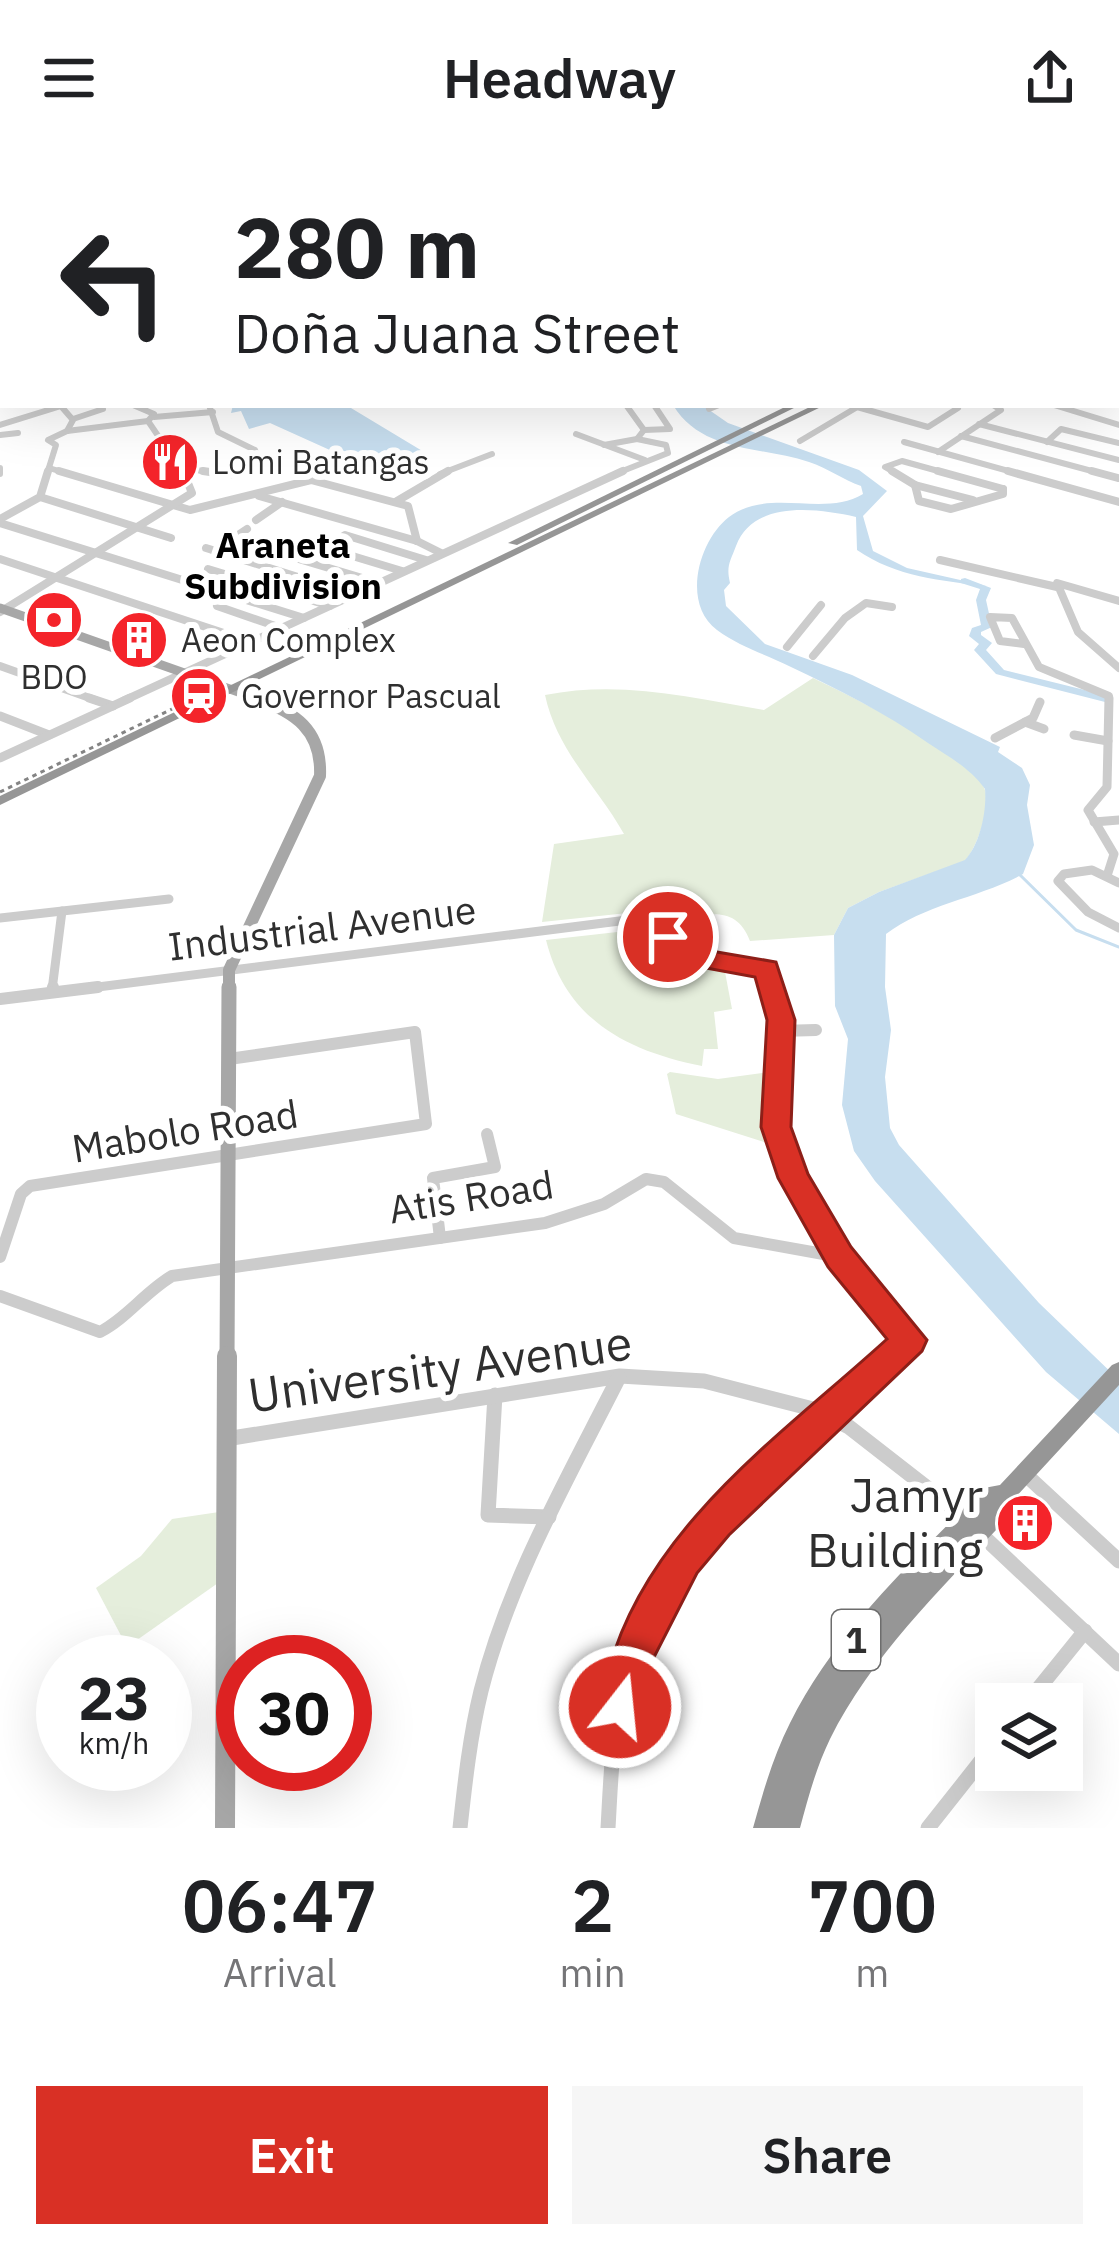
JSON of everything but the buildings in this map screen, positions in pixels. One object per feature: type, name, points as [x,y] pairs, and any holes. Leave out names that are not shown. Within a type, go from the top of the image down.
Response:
[{"type":"highway","points":[[0,790],[790,408]]},
{"type":"highway","points":[[0,801],[815,408]]},
{"type":"highway","name":"1","points":[[765,1828],[799,1726],[827,1677],[974,1527],[1004,1507],[1004,1495],[1119,1371]]},
{"type":"highway","name":"1","points":[[788,1828],[814,1738],[841,1691],[974,1527]]},
{"type":"main road","points":[[1,610],[297,714],[313,732],[321,758],[309,806],[229,970],[225,1828]]},
{"type":"street","points":[[0,424],[51,408]]},
{"type":"street","points":[[63,408],[71,415]]},
{"type":"street","points":[[67,431],[71,415],[82,408]]},
{"type":"street","points":[[1,610],[192,493],[151,419],[137,408]]},
{"type":"street","points":[[628,408],[644,430]]},
{"type":"street","points":[[637,439],[644,430],[670,429],[656,408]]},
{"type":"street","points":[[800,441],[853,408]]},
{"type":"street","points":[[863,408],[928,427],[958,408]]},
{"type":"street","points":[[938,452],[994,408]]},
{"type":"street","points":[[1064,408],[1119,425]]},
{"type":"street","points":[[71,415],[103,409]]},
{"type":"street","points":[[0,521],[40,497],[56,445],[48,440],[67,431],[211,409],[218,432],[255,450],[261,463],[230,475],[182,468]]},
{"type":"street","points":[[979,424],[1119,460]]},
{"type":"street","points":[[1047,442],[1061,429],[1119,443]]},
{"type":"street","points":[[0,435],[18,433]]},
{"type":"street","points":[[576,434],[645,460]]},
{"type":"street","points":[[961,436],[1119,478]]},
{"type":"street","points":[[0,758],[669,449],[637,439],[604,445]]},
{"type":"street","points":[[904,442],[1119,502]]},
{"type":"street","points":[[397,501],[440,474],[492,454]]},
{"type":"street","points":[[915,485],[919,500],[941,508],[974,500],[1004,492],[902,461],[886,466],[915,485],[974,500]]},
{"type":"street","points":[[968,479],[983,464]]},
{"type":"street","points":[[49,468],[174,506],[199,509],[311,480],[408,506],[417,541]]},
{"type":"street","points":[[1101,495],[1119,478]]},
{"type":"street","points":[[256,495],[417,541],[441,553]]},
{"type":"street","points":[[40,497],[171,538]]},
{"type":"street","points":[[256,520],[282,502]]},
{"type":"street","points":[[0,521],[304,618]]},
{"type":"street","points":[[247,529],[210,549],[354,595]]},
{"type":"street","points":[[401,571],[326,548],[344,535],[426,560]]},
{"type":"street","points":[[232,539],[379,583]]},
{"type":"street","points":[[190,581],[229,555]]},
{"type":"street","points":[[0,560],[251,642]]},
{"type":"street","points":[[940,560],[1119,601]]},
{"type":"street","points":[[208,568],[330,606]]},
{"type":"street","points":[[1058,586],[1078,635],[1088,648],[1119,668]]},
{"type":"street","points":[[232,594],[217,606],[281,628]]},
{"type":"street","points":[[813,656],[845,618],[866,603],[892,608]]},
{"type":"street","points":[[787,647],[821,605]]},
{"type":"street","points":[[1024,644],[1001,642],[990,618],[1011,617],[1039,667],[1108,693],[1113,744],[1105,794],[1088,810],[1114,854],[1107,876]]},
{"type":"street","points":[[0,666],[113,706]]},
{"type":"street","points":[[995,738],[1037,714],[1040,702]]},
{"type":"street","points":[[0,716],[50,735]]},
{"type":"street","points":[[1025,722],[1044,728]]},
{"type":"street","points":[[1073,735],[1113,744]]},
{"type":"street","points":[[1094,822],[1119,820]]},
{"type":"street","points":[[1119,884],[1086,869],[1064,874],[1058,881],[1088,912],[1119,928]]},
{"type":"street","points":[[0,918],[169,898]]},
{"type":"street","points":[[52,992],[62,911]]},
{"type":"street","name":"Industrial Avenue","points":[[0,999],[651,917],[668,937],[694,954],[728,965],[766,969],[781,1031]]},
{"type":"street","points":[[608,1828],[620,1707],[633,1655],[683,1559],[715,1522],[910,1340],[840,1257],[806,1204],[776,1127],[781,1031],[816,1030]]},
{"type":"street","name":"Mabolo Road","points":[[0,1257],[21,1194],[30,1186],[426,1124],[415,1032],[230,1059]]},
{"type":"street","points":[[440,1238],[434,1178],[495,1168],[488,1134]]},
{"type":"street","name":"Atis Road","points":[[0,1296],[100,1331],[109,1329],[145,1292],[172,1276],[545,1223],[604,1204],[646,1178],[664,1182],[734,1238],[840,1257]]},
{"type":"street","points":[[460,1828],[487,1670],[549,1517],[620,1376]]},
{"type":"street","name":"University Avenue","points":[[226,1439],[620,1376],[704,1381],[830,1416],[881,1450],[974,1527],[1119,1664]]},
{"type":"street","points":[[495,1395],[488,1515],[549,1517]]},
{"type":"street","points":[[1024,1474],[1119,1561]]},
{"type":"street","points":[[1043,1683],[1085,1630]]},
{"type":"street","points":[[928,1828],[975,1769]]},
{"type":"green space","points":[[813,678],[935,744],[976,776],[985,790],[986,807],[965,861],[848,908],[834,935],[750,941],[735,920],[725,916],[701,915],[662,923],[635,901],[637,912],[542,922],[554,844],[624,834],[568,751],[545,695],[628,690],[764,710]]},
{"type":"green space","points":[[653,928],[673,951],[725,972],[732,1009],[714,1012],[718,1049],[704,1049],[702,1066],[649,1051],[603,1027],[568,991],[546,940]]},
{"type":"green space","points":[[670,1072],[718,1079],[770,1072],[761,1124],[767,1143],[676,1114]]},
{"type":"green space","points":[[219,1512],[218,1583],[144,1635],[121,1635],[96,1588],[141,1556],[172,1519]]},
{"type":"water","points":[[232,408],[351,408],[424,452],[383,474],[270,423],[249,429],[241,411],[231,413]]},
{"type":"water","points":[[675,408],[706,408],[728,423],[859,470],[887,491],[863,516],[873,551],[907,568],[987,586],[887,566],[857,550],[856,517],[805,510],[771,514],[744,531],[730,560],[730,583],[724,590],[726,606],[765,644],[852,675],[1000,747],[998,752],[1022,768],[1030,785],[1027,805],[1034,845],[1023,874],[918,915],[886,934],[885,987],[891,1030],[885,1077],[890,1128],[899,1145],[1039,1303],[1119,1380],[1119,1434],[1046,1372],[875,1181],[854,1151],[842,1105],[848,1039],[835,1006],[834,935],[848,908],[965,860],[981,827],[985,789],[959,763],[895,721],[726,636],[706,618],[699,604],[698,572],[703,556],[718,527],[729,517],[761,504],[848,501],[863,494],[861,486],[809,462],[716,440],[685,421]]},
{"type":"waterway","points":[[965,581],[986,588],[981,600],[987,627],[976,630],[975,636],[986,643],[980,650],[1000,672],[1105,698]]},
{"type":"waterway","points":[[1018,873],[1076,930],[1119,947]]},
{"type":"railway","points":[[0,792],[199,696]]},
{"type":"place","name":"Lomi Batangas","points":[[170,462]]},
{"type":"place","name":"BDO","points":[[54,620]]},
{"type":"place","name":"Aeon Complex","points":[[139,640]]},
{"type":"place","name":"Governor Pascual","points":[[199,696]]},
{"type":"place","name":"Jamyr Building","points":[[1025,1523]]},
{"type":"district","name":"Araneta Subdivision","points":[[283,566]]},
{"type":"route","points":[[620,1707],[633,1655],[683,1559],[715,1522],[910,1340],[822,1231],[784,1153],[776,1127],[781,1020],[766,969],[711,961],[668,937]]}]
